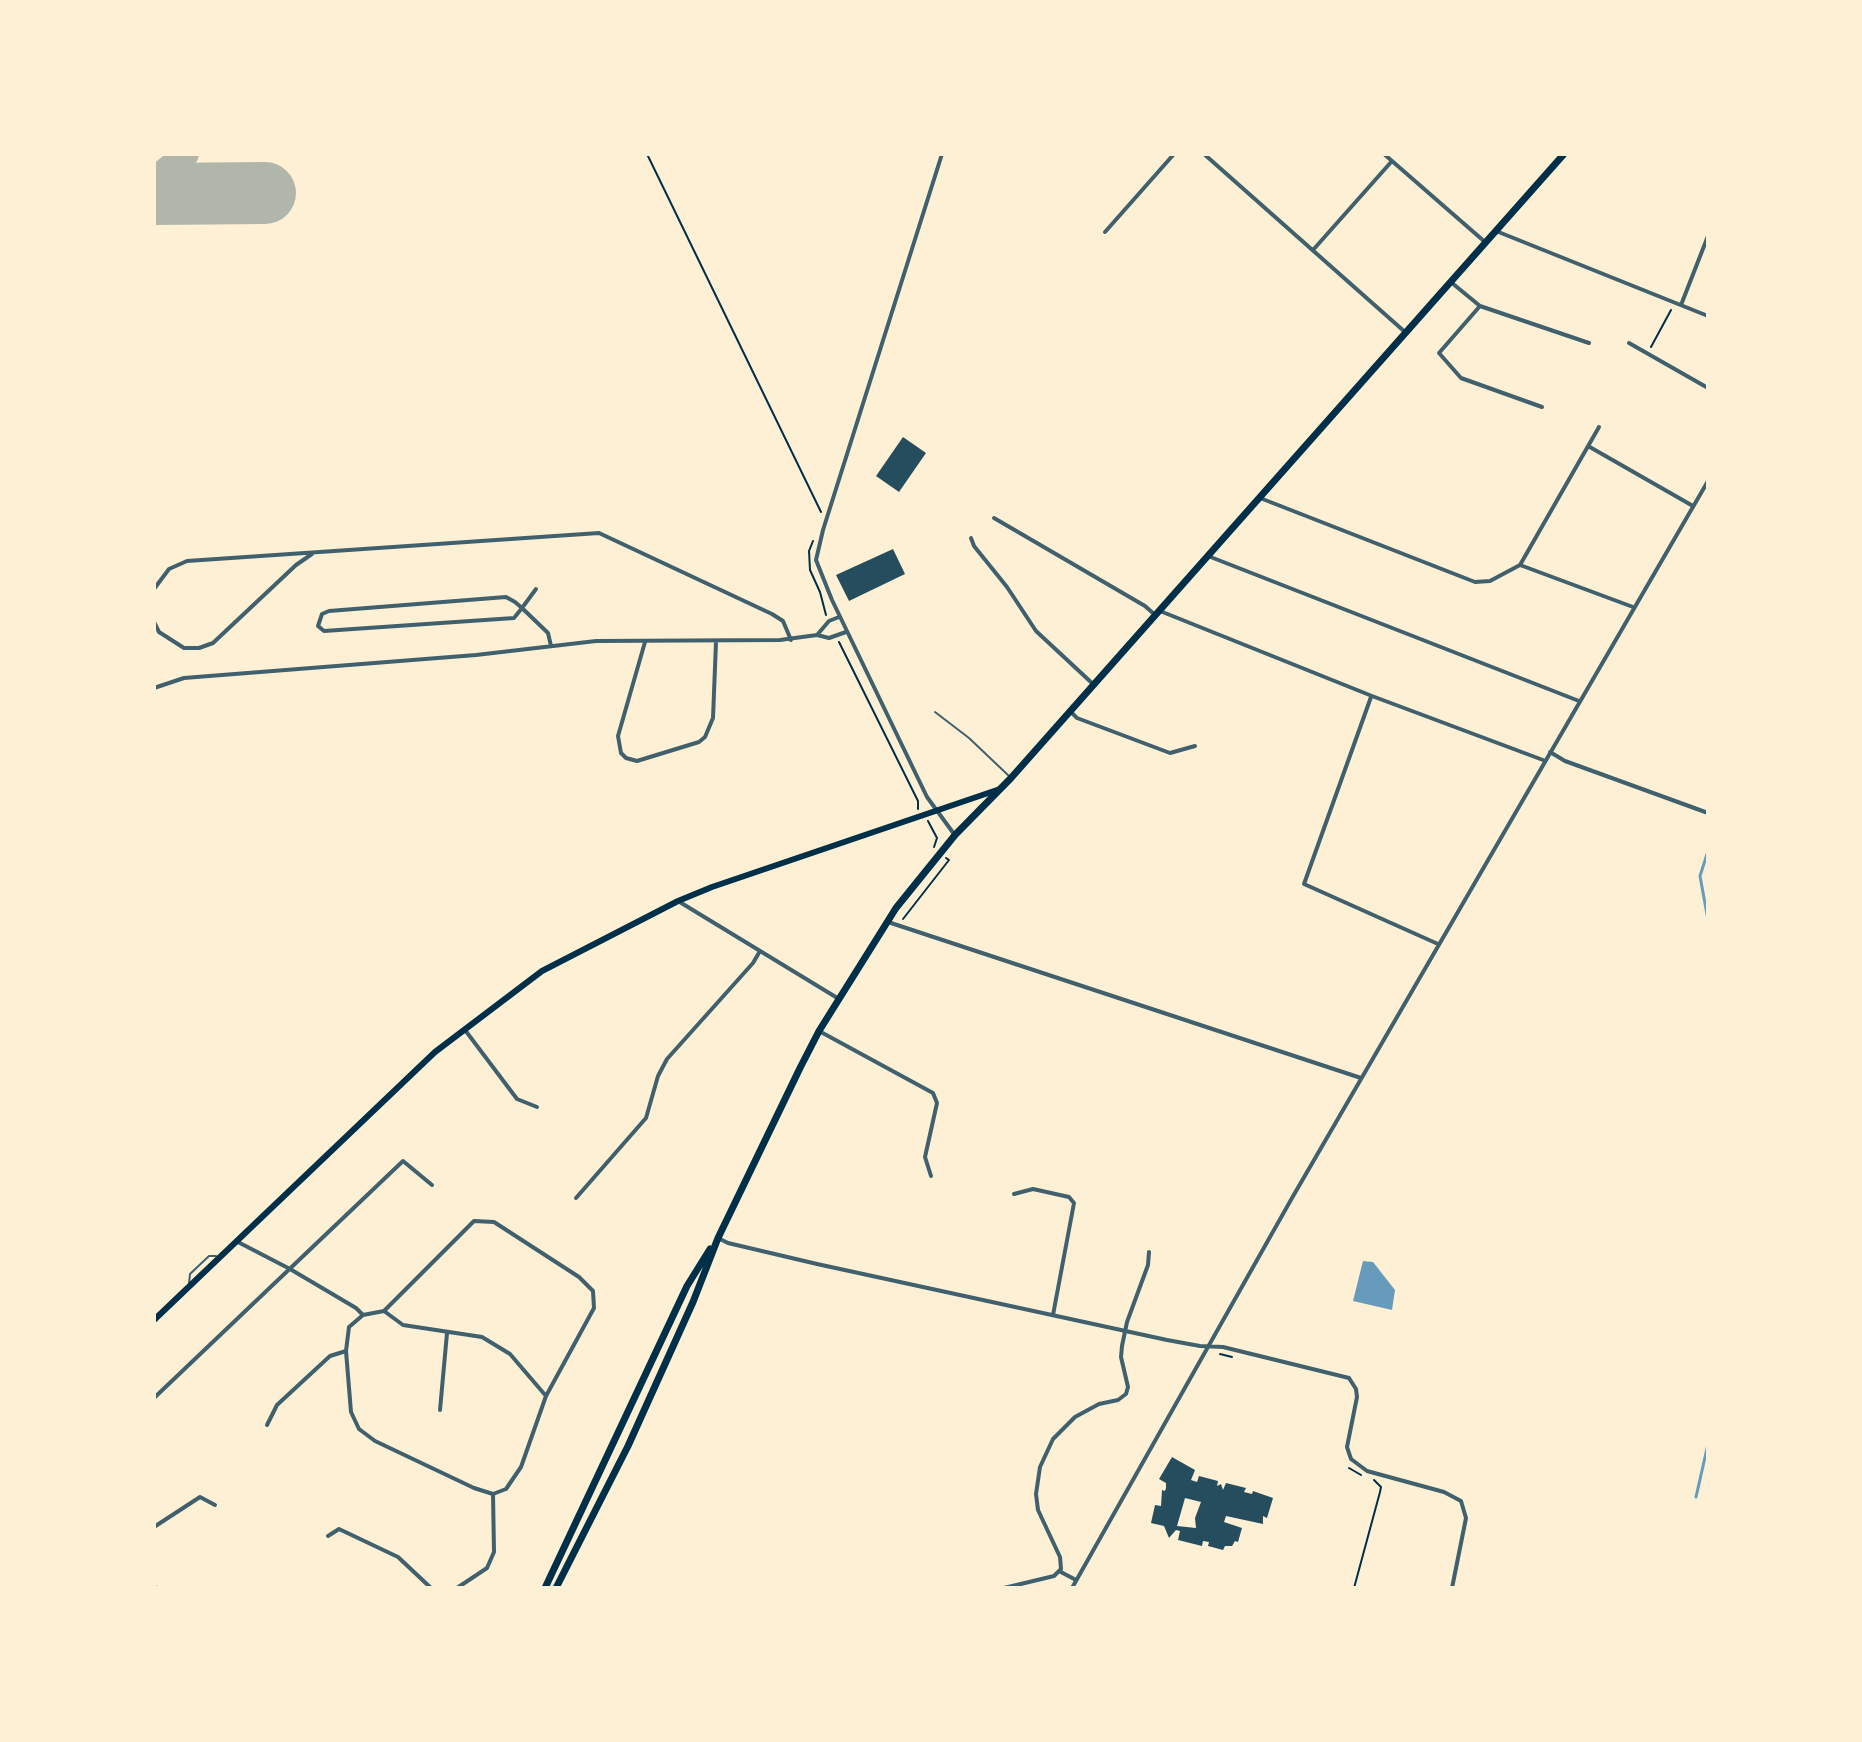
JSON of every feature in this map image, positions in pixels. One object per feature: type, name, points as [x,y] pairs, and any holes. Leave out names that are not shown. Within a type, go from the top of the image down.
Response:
[{"type":"main road","points":[[556,1588],[628,1446],[693,1302],[718,1238],[819,1031],[887,921],[955,835],[1011,778],[1564,154]]},
{"type":"main road","points":[[154,1320],[407,1078],[464,1028],[542,971],[678,901],[712,887],[1000,789]]},
{"type":"main road","points":[[545,1588],[691,1277],[718,1238]]},
{"type":"main road","points":[[613,1438],[628,1446]]},
{"type":"main road","points":[[587,1496],[600,1502]]},
{"type":"street","points":[[942,154],[816,551],[817,568],[934,810],[955,835]]},
{"type":"street","points":[[1105,232],[1174,154]]},
{"type":"street","points":[[1204,154],[1405,332]]},
{"type":"street","points":[[1384,154],[1485,243]]},
{"type":"street","points":[[1313,250],[1392,161]]},
{"type":"street","points":[[1496,231],[1708,316]]},
{"type":"street","points":[[1678,304],[1708,236]]},
{"type":"street","points":[[1451,281],[1480,306],[1589,343]]},
{"type":"street","points":[[1480,306],[1439,353],[1461,378],[1542,407]]},
{"type":"street","points":[[1629,343],[1708,388]]},
{"type":"street","points":[[1260,498],[1475,582],[1490,581],[1520,565],[1599,427]]},
{"type":"street","points":[[1588,446],[1693,506]]},
{"type":"street","points":[[1072,1588],[1361,1078],[1708,481]]},
{"type":"street","points":[[994,518],[1156,612],[1544,761]]},
{"type":"street","points":[[154,589],[169,569],[187,561],[599,533],[772,614],[783,621],[791,640]]},
{"type":"street","points":[[971,538],[1036,631],[1093,684]]},
{"type":"street","points":[[154,622],[159,632],[184,648],[199,648],[213,643],[296,565],[314,553]]},
{"type":"street","points":[[1207,556],[1579,701]]},
{"type":"street","points":[[1520,565],[1633,607]]},
{"type":"street","points":[[536,589],[522,608],[514,618],[324,631],[318,626],[322,614],[329,611],[506,597],[522,608],[548,633],[551,646]]},
{"type":"street","points":[[817,635],[829,621],[840,616]]},
{"type":"street","points":[[154,688],[184,678],[596,641],[791,640],[817,635],[836,637],[847,632]]},
{"type":"street","points":[[645,642],[618,736],[621,753],[630,761],[699,742],[705,737],[713,718],[716,642]]},
{"type":"street","points":[[1372,696],[1304,884],[1438,944]]},
{"type":"street","points":[[1070,711],[1077,718],[1170,753],[1195,746]]},
{"type":"street","points":[[1550,752],[1565,761],[1708,813]]},
{"type":"street","points":[[678,901],[839,999]]},
{"type":"street","points":[[887,921],[1361,1078]]},
{"type":"street","points":[[576,1198],[646,1118],[658,1076],[667,1059],[753,963],[760,951]]},
{"type":"street","points":[[464,1028],[517,1099],[537,1107]]},
{"type":"street","points":[[819,1031],[933,1093],[937,1103],[925,1157],[931,1176]]},
{"type":"street","points":[[154,1398],[403,1161],[432,1185]]},
{"type":"street","points":[[1014,1194],[1033,1189],[1069,1197],[1074,1203],[1053,1315]]},
{"type":"street","points":[[474,1221],[494,1222],[579,1277],[593,1291],[594,1308],[546,1396],[521,1467],[506,1489],[493,1494],[375,1441],[359,1429],[351,1412],[346,1351],[349,1327],[363,1315],[384,1311],[474,1221]]},
{"type":"street","points":[[718,1238],[802,1261],[1207,1347],[1223,1347],[1349,1378],[1357,1397],[1347,1447],[1351,1459],[1367,1471],[1444,1492],[1461,1501],[1466,1518],[1452,1588]]},
{"type":"street","points":[[236,1241],[290,1269],[363,1315]]},
{"type":"street","points":[[1004,1588],[1054,1576],[1059,1571],[1060,1557],[1038,1510],[1036,1494],[1040,1467],[1053,1439],[1075,1417],[1126,1394],[1128,1387],[1121,1357],[1125,1330],[1148,1265],[1149,1252]]},
{"type":"street","points":[[384,1311],[403,1325],[482,1337],[510,1354],[546,1396]]},
{"type":"street","points":[[440,1410],[447,1332]]},
{"type":"street","points":[[267,1425],[277,1405],[330,1356],[346,1351]]},
{"type":"street","points":[[457,1588],[487,1568],[494,1552],[493,1494]]},
{"type":"street","points":[[154,1527],[200,1497],[215,1505]]},
{"type":"street","points":[[328,1536],[339,1529],[398,1557],[431,1588]]},
{"type":"street","points":[[1059,1571],[1076,1580]]},
{"type":"lane","points":[[935,712],[969,738],[1011,778]]},
{"type":"path","points":[[647,154],[822,511],[821,515]]},
{"type":"path","points":[[1647,353],[1678,304]]},
{"type":"path","points":[[814,537],[809,551],[810,570],[829,621]]},
{"type":"path","points":[[836,637],[918,801],[918,809]]},
{"type":"path","points":[[923,819],[928,821],[937,838],[934,847]]},
{"type":"path","points":[[905,924],[903,919],[906,913],[949,860],[945,857]]},
{"type":"path","points":[[1223,1347],[1219,1355],[1238,1358]]},
{"type":"path","points":[[1345,1461],[1356,1473],[1378,1482],[1381,1487],[1354,1588]]},
{"type":"water","points":[[1363,1261],[1373,1262],[1395,1290],[1392,1310],[1353,1301]]},
{"type":"building","points":[[903,437],[926,453],[899,492],[876,476]]},
{"type":"building","points":[[893,549],[905,574],[849,601],[836,575]]},
{"type":"building","points":[[1172,1457],[1195,1470],[1191,1480],[1197,1482],[1199,1476],[1218,1481],[1217,1486],[1221,1484],[1223,1490],[1226,1483],[1246,1488],[1244,1492],[1252,1494],[1253,1491],[1273,1498],[1267,1518],[1263,1516],[1263,1524],[1226,1516],[1224,1522],[1242,1528],[1238,1542],[1225,1546],[1223,1550],[1208,1546],[1209,1542],[1203,1541],[1202,1546],[1178,1540],[1180,1531],[1176,1530],[1169,1538],[1164,1526],[1151,1523],[1155,1505],[1161,1506],[1162,1490],[1166,1488],[1166,1483],[1159,1479]],"holes":[[[1185,1498],[1201,1502],[1195,1518],[1196,1528],[1177,1526]]]},
{"type":"waterway","points":[[1708,851],[1700,876],[1708,920]]},
{"type":"waterway","points":[[1696,1497],[1708,1444]]},
{"type":"taxiway","points":[[154,180],[186,154]]},
{"type":"runway","points":[[154,194],[265,193]]}]
